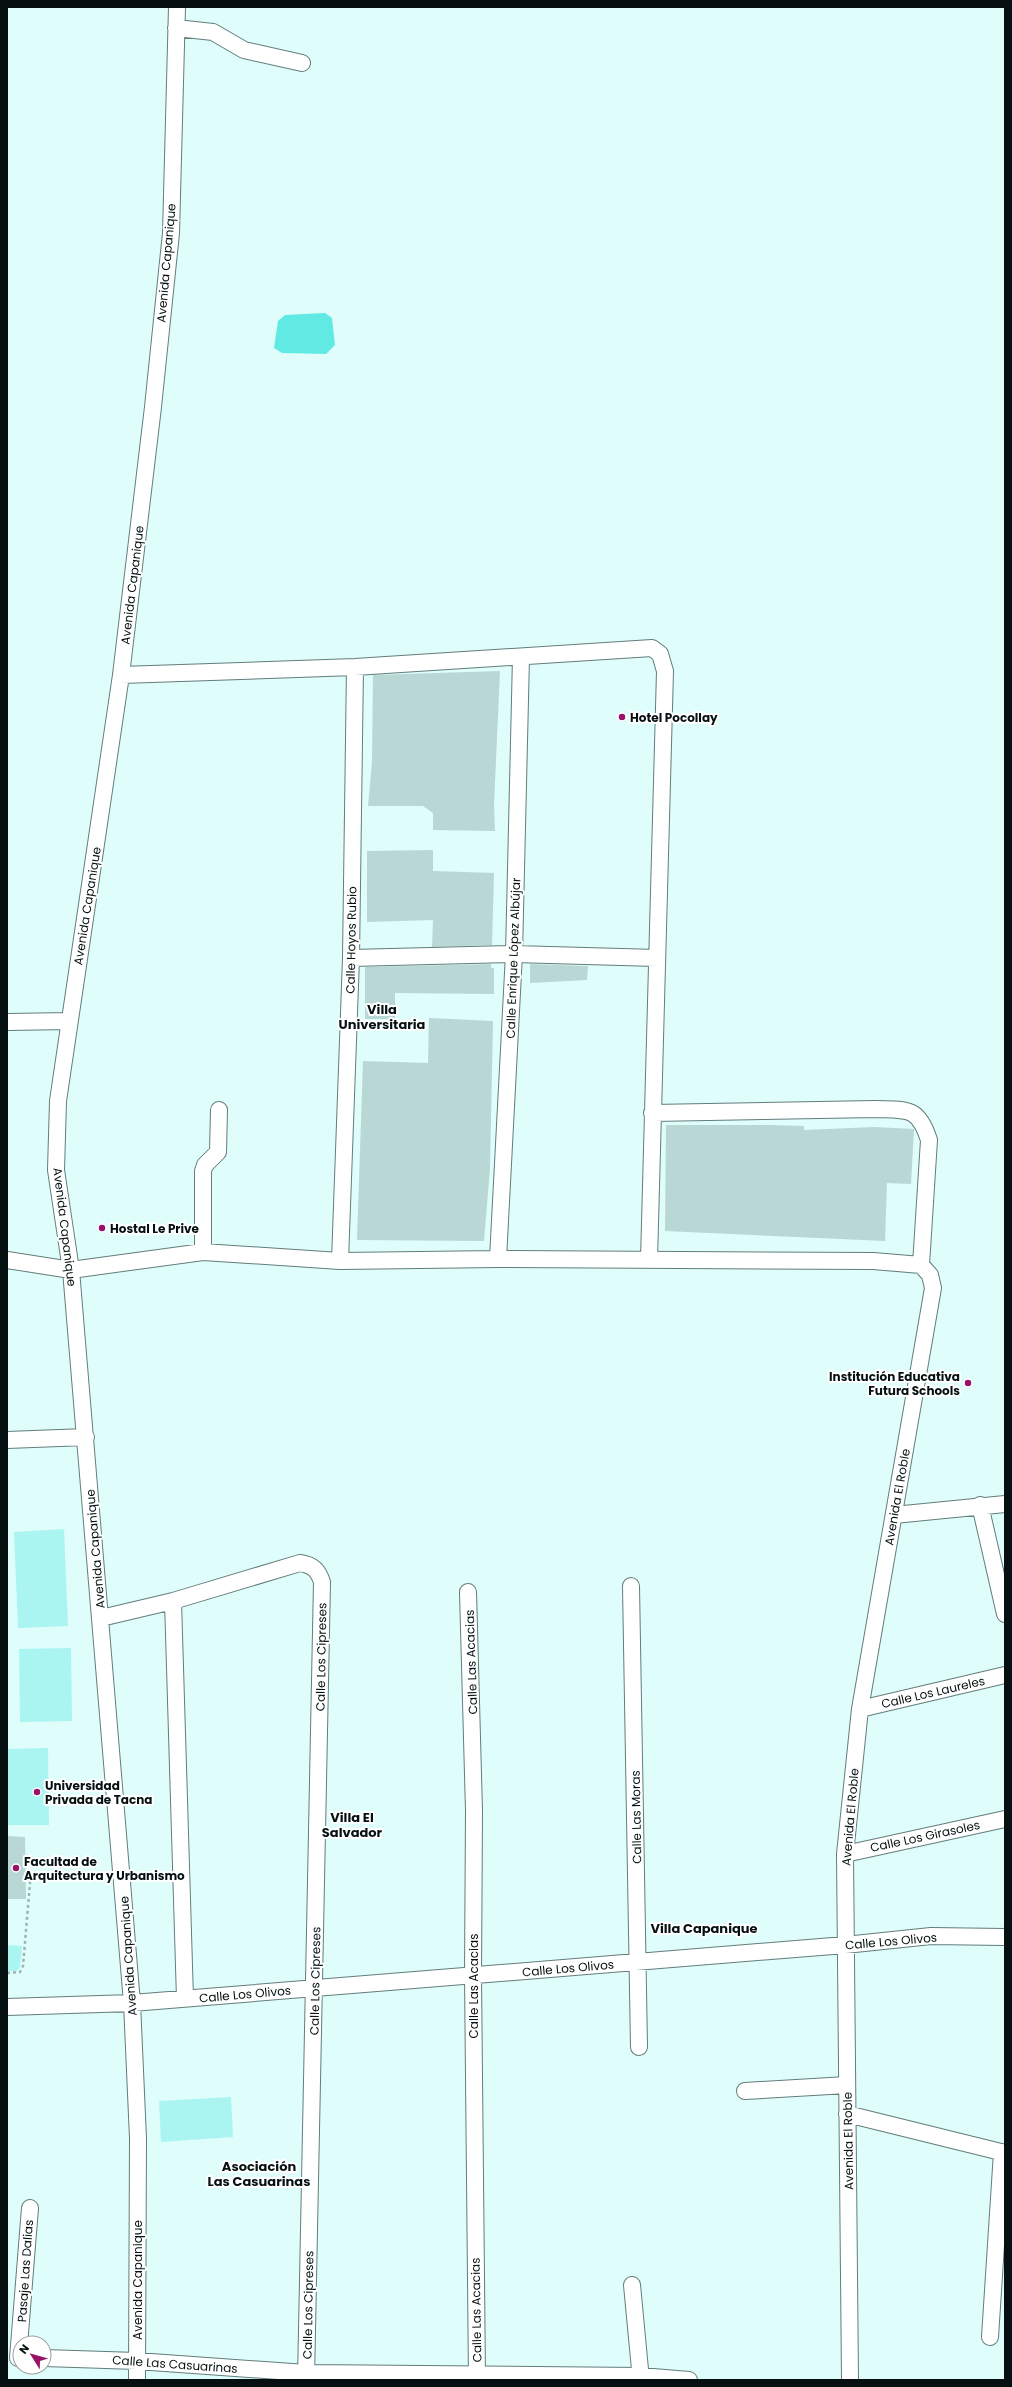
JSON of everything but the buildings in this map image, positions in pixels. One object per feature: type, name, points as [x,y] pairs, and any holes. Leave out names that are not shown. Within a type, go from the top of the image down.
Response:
[{"type":"street","name":"Avenida Capanique","points":[[137,2380],[138,2138],[132,2003],[71,1270],[56,1170],[58,1101],[121,675],[153,407],[170,232],[177,7]]},
{"type":"street","points":[[176,28],[213,32],[244,50],[302,63]]},
{"type":"street","points":[[121,675],[355,667],[652,648],[660,654],[665,671],[649,1260]]},
{"type":"street","name":"Calle Enrique López Albújar","points":[[498,1259],[514,954],[521,657]]},
{"type":"street","name":"Calle Hoyos Rubio","points":[[340,1261],[351,958],[355,667]]},
{"type":"street","points":[[351,958],[514,954],[657,958]]},
{"type":"street","points":[[7,1022],[70,1021]]},
{"type":"street","points":[[7,1260],[71,1270],[203,1252],[340,1261],[498,1259],[873,1261],[921,1265],[930,1140],[925,1125],[916,1114],[902,1110],[875,1109],[652,1113]]},
{"type":"street","points":[[203,1252],[203,1171],[205,1165],[218,1152],[219,1110]]},
{"type":"street","name":"Avenida El Roble","points":[[850,2380],[844,1854],[860,1709],[933,1288],[930,1275],[921,1265]]},
{"type":"street","points":[[7,1440],[86,1438]]},
{"type":"street","points":[[894,1515],[980,1505],[1005,1504]]},
{"type":"street","points":[[980,1505],[1005,1614]]},
{"type":"street","name":"Calle Los Cipreses","points":[[173,1601],[300,1563],[310,1564],[319,1572],[322,1582],[306,2377]]},
{"type":"street","name":"Calle Las Moras","points":[[631,1586],[640,2047]]},
{"type":"street","name":"Calle Las Acacias","points":[[468,1592],[474,1811],[473,1975],[477,2377]]},
{"type":"street","points":[[101,1618],[173,1601],[185,1998]]},
{"type":"street","name":"Calle Los Laureles","points":[[860,1709],[1005,1675]]},
{"type":"street","name":"Calle Los Girasoles","points":[[844,1854],[1005,1819]]},
{"type":"street","name":"Calle Los Olivos","points":[[7,2007],[132,2003],[845,1945],[931,1936],[1005,1937]]},
{"type":"street","points":[[745,2090],[847,2085]]},
{"type":"street","points":[[847,2114],[1003,2152],[990,2337]]},
{"type":"street","name":"Pasaje Las Dalias","points":[[17,2335],[30,2208]]},
{"type":"street","points":[[632,2285],[641,2378]]},
{"type":"street","name":"Calle Las Casuarinas","points":[[52,2358],[137,2361],[306,2377],[641,2378],[689,2380]]},
{"type":"path","points":[[7,1974],[20,1972],[23,1966],[31,1871]]},
{"type":"shaded area","points":[[325,313],[332,318],[335,345],[326,354],[282,353],[274,348],[278,321],[285,315]]},
{"type":"shaded area","points":[[64,1529],[68,1626],[18,1628],[14,1532]]},
{"type":"shaded area","points":[[71,1648],[72,1721],[20,1722],[19,1649]]},
{"type":"shaded area","points":[[48,1748],[49,1825],[7,1825],[7,1749]]},
{"type":"shaded area","points":[[7,1945],[22,1946],[20,1967],[17,1971],[7,1971]]},
{"type":"shaded area","points":[[231,2097],[233,2137],[161,2142],[159,2101]]},
{"type":"place","name":"Hotel Pocollay","points":[[622,717]]},
{"type":"place","name":"Hostal Le Prive","points":[[102,1228]]},
{"type":"place","name":"Institución Educativa Futura Schools","points":[[968,1383]]},
{"type":"place","name":"Universidad Privada de Tacna","points":[[37,1792]]},
{"type":"place","name":"Facultad de Arquitectura y Urbanismo","points":[[16,1868]]},
{"type":"district","name":"Villa Universitaria","points":[[382,1016]]},
{"type":"district","name":"Villa El Salvador","points":[[352,1824]]},
{"type":"district","name":"Villa Capanique","points":[[704,1928]]},
{"type":"district","name":"Asociación Las Casuarinas","points":[[259,2174]]}]
